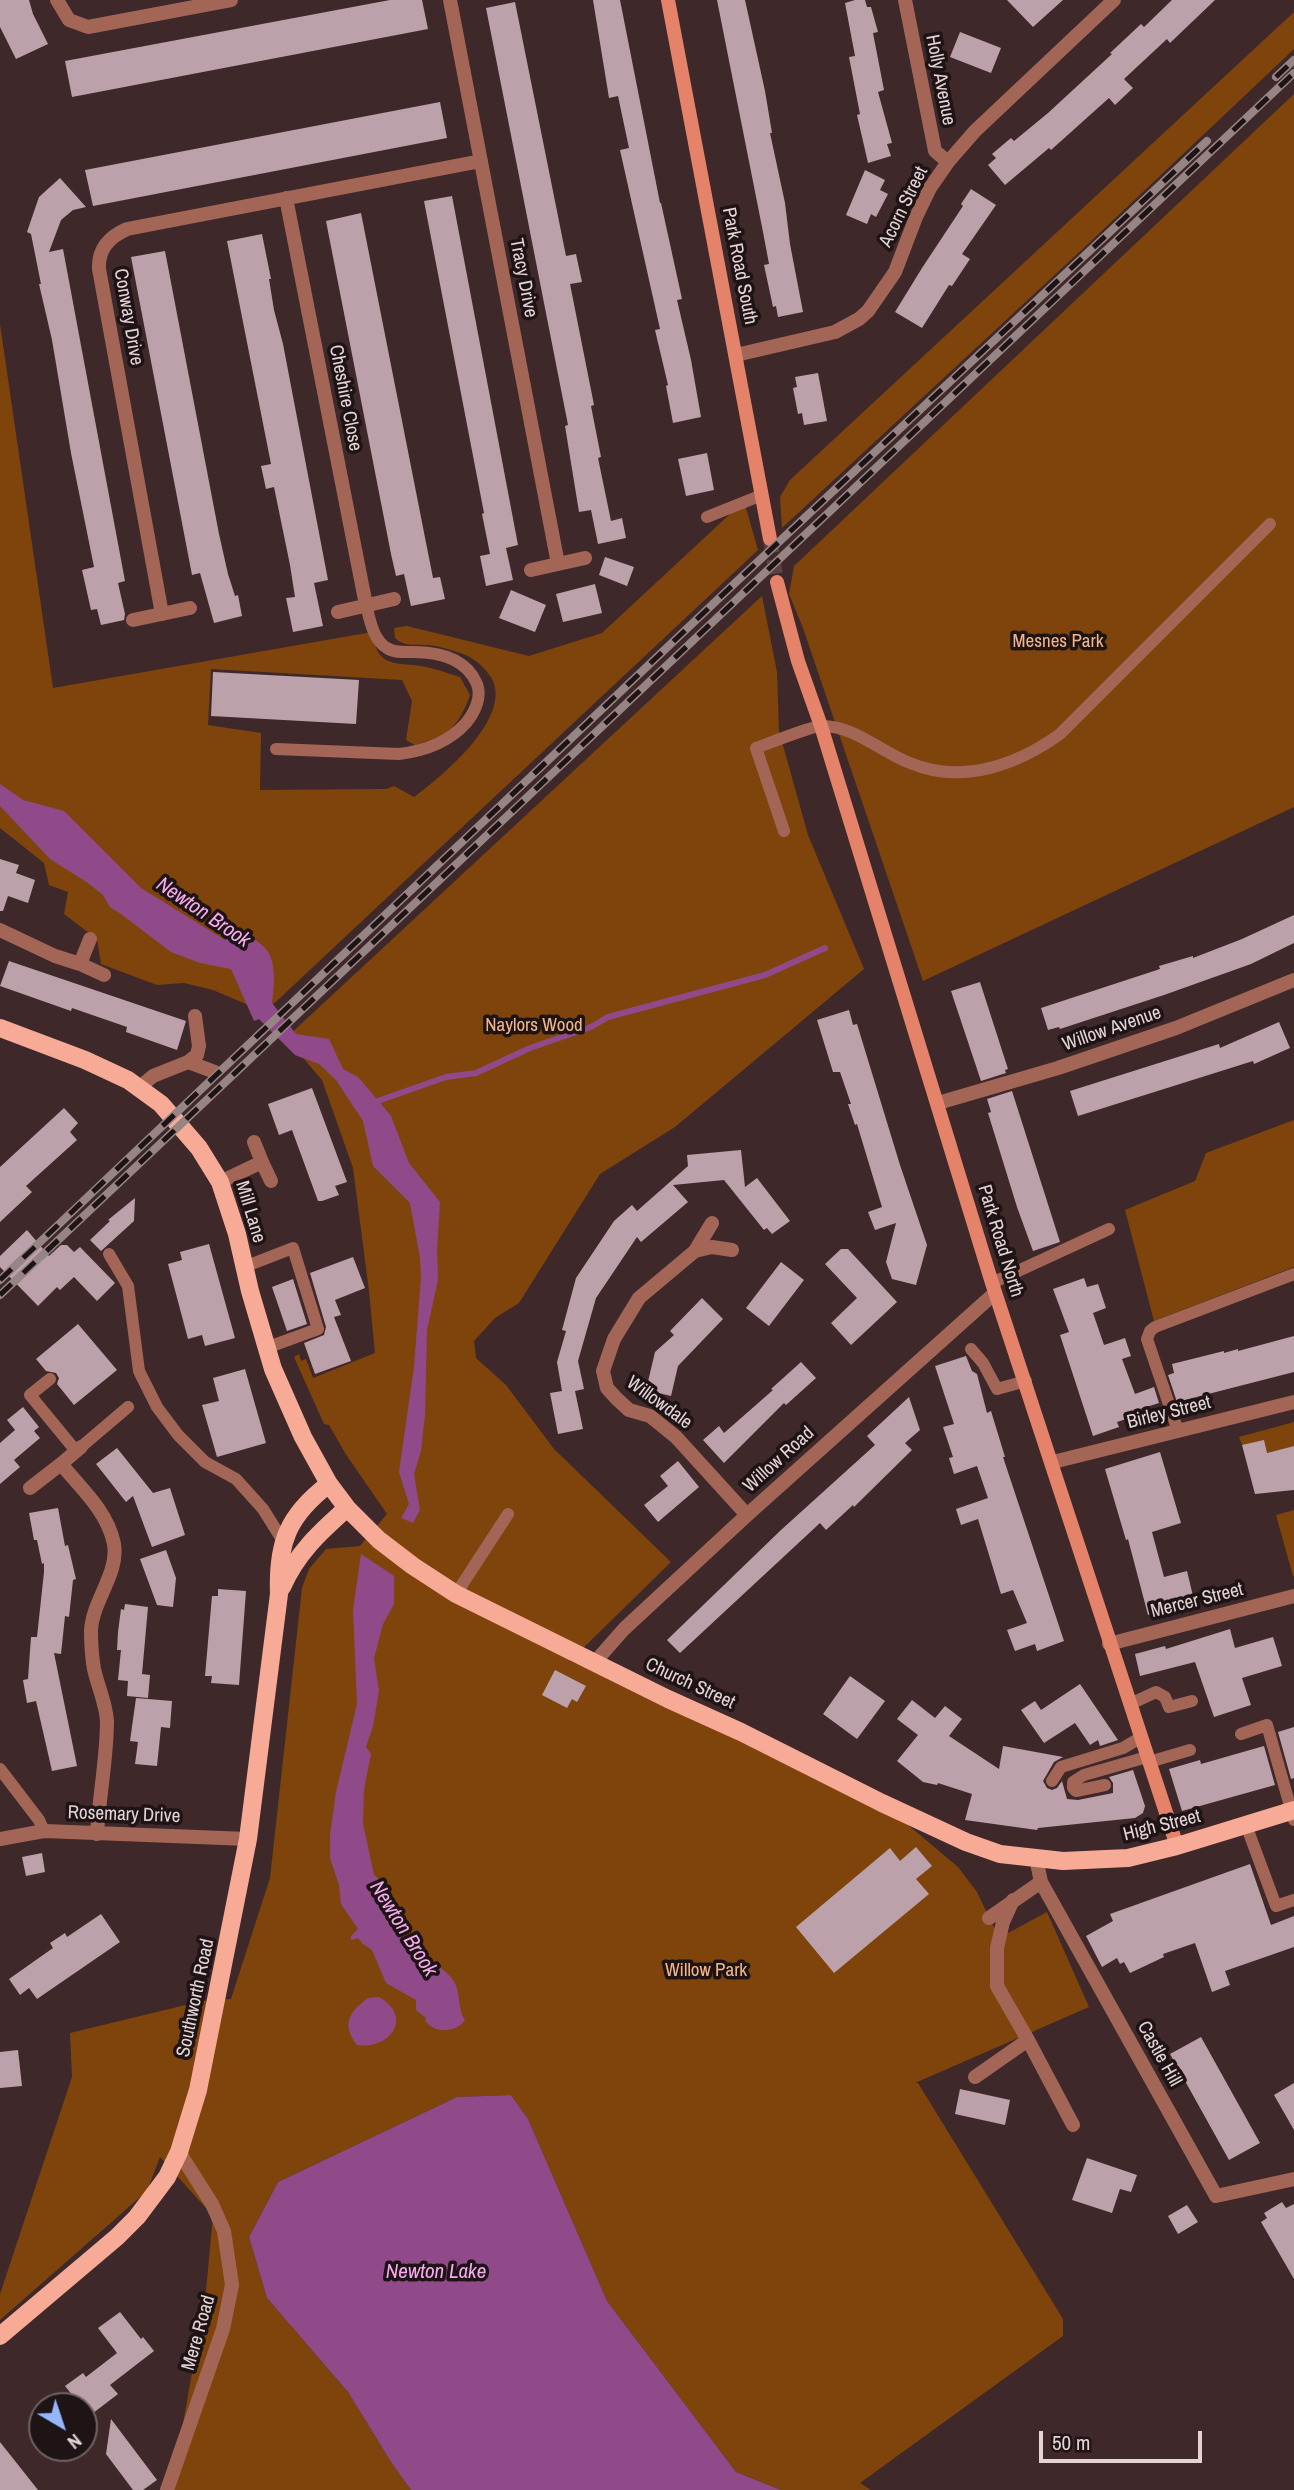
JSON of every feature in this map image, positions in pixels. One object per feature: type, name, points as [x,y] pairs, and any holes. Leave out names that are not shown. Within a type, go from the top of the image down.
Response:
[{"type":"main road","name":"Mill Lane","points":[[0,1028],[85,1060],[140,1087],[161,1104],[200,1148],[220,1182],[237,1234],[266,1348],[285,1396],[328,1484],[348,1508]]},
{"type":"main road","name":"Southworth Road","points":[[0,2336],[137,2217],[167,2177],[179,2152],[198,2090],[248,1839],[279,1594],[283,1541],[305,1505],[328,1484]]},
{"type":"main road","name":"Southworth Road","points":[[279,1594],[291,1567],[304,1549],[348,1508]]},
{"type":"main road","name":"Church Street","points":[[348,1508],[379,1539],[413,1566],[456,1594],[965,1842],[1000,1854],[1036,1858]]},
{"type":"main road","name":"High Street","points":[[1036,1858],[1063,1861],[1128,1858],[1293,1814]]},
{"type":"street","points":[[57,0],[69,20],[88,27],[231,0]]},
{"type":"street","name":"Tracy Drive","points":[[450,0],[558,564]]},
{"type":"street","name":"Park Road South","points":[[668,0],[770,539]]},
{"type":"street","name":"Holly Avenue","points":[[905,0],[935,151],[948,162]]},
{"type":"street","name":"Acorn Street","points":[[736,355],[835,332],[868,311],[895,272],[916,217],[930,188],[948,162],[975,131],[1114,0]]},
{"type":"street","name":"Conway Drive","points":[[162,614],[99,269],[99,258],[109,239],[127,229],[481,161]]},
{"type":"street","name":"Cheshire Close","points":[[286,198],[366,605]]},
{"type":"street","points":[[531,570],[585,558]]},
{"type":"street","name":"Park Road North","points":[[777,582],[794,646],[994,1288],[1177,1846]]},
{"type":"street","points":[[338,612],[394,599]]},
{"type":"street","points":[[133,620],[190,608]]},
{"type":"street","points":[[0,930],[55,957],[104,975]]},
{"type":"street","points":[[80,964],[90,939]]},
{"type":"street","name":"Willow Avenue","points":[[938,1103],[1058,1068],[1176,1028],[1294,980]]},
{"type":"street","points":[[140,1087],[153,1076],[191,1061],[200,1046],[195,1016]]},
{"type":"street","points":[[191,1061],[215,1072]]},
{"type":"street","points":[[254,1142],[271,1181]]},
{"type":"street","points":[[220,1182],[262,1162]]},
{"type":"street","name":"Willowdale","points":[[712,1223],[695,1251],[639,1298],[614,1339],[603,1371],[607,1388],[615,1398],[629,1410],[650,1416],[676,1437],[747,1515]]},
{"type":"street","points":[[695,1251],[712,1247],[732,1250]]},
{"type":"street","name":"Willow Road","points":[[595,1662],[624,1629],[994,1288]]},
{"type":"street","name":"Birley Street","points":[[1052,1462],[1294,1402]]},
{"type":"street","points":[[30,1488],[78,1449]]},
{"type":"street","points":[[61,1464],[102,1514],[114,1542],[115,1556],[93,1615],[91,1633],[94,1668],[107,1721],[97,1834]]},
{"type":"street","name":"Mercer Street","points":[[1109,1644],[1294,1596]]},
{"type":"street","name":"Rosemary Drive","points":[[0,1839],[44,1831],[248,1839]]},
{"type":"street","name":"Castle Hill","points":[[1036,1858],[1041,1882],[1216,2196],[1294,2179]]},
{"type":"street","points":[[989,1918],[1041,1882]]},
{"type":"street","points":[[1013,1900],[1003,1922],[997,1948],[997,1986],[1073,2125]]},
{"type":"street","points":[[975,2077],[1028,2040]]},
{"type":"street","name":"Mere Road","points":[[167,2490],[223,2329],[232,2285],[224,2231],[212,2204],[179,2152]]},
{"type":"lane","points":[[707,517],[762,495]]},
{"type":"lane","points":[[784,831],[756,748],[821,726],[858,735],[910,763],[932,770],[980,770],[1023,758],[1060,734],[1270,524]]},
{"type":"lane","points":[[276,749],[399,754],[418,752],[438,744],[467,721],[478,700],[479,689],[473,676],[454,659],[424,652],[397,652],[385,648],[373,631],[366,605]]},
{"type":"lane","points":[[994,1288],[1110,1228]]},
{"type":"lane","points":[[244,1267],[293,1248],[318,1329],[266,1348]]},
{"type":"lane","points":[[109,1254],[128,1286],[139,1371],[157,1407],[205,1462],[236,1479],[263,1509],[283,1541]]},
{"type":"lane","points":[[1178,1430],[1147,1339],[1150,1331],[1294,1274]]},
{"type":"lane","points":[[971,1349],[983,1363],[997,1389],[1026,1381]]},
{"type":"lane","points":[[50,1379],[30,1395],[78,1449],[128,1406]]},
{"type":"lane","points":[[456,1594],[508,1514]]},
{"type":"lane","points":[[1130,1704],[1156,1692],[1166,1697],[1169,1707],[1192,1700]]},
{"type":"lane","points":[[1241,1734],[1267,1725],[1293,1814]]},
{"type":"lane","points":[[1052,1781],[1062,1768],[1123,1748],[1140,1738]]},
{"type":"lane","points":[[1105,1785],[1076,1791],[1073,1782],[1084,1775],[1190,1750]]},
{"type":"lane","points":[[0,1769],[39,1820],[44,1831]]},
{"type":"lane","points":[[1247,1825],[1276,1906],[1294,1900]]},
{"type":"green space","points":[[1294,12],[1294,49],[782,528],[780,497],[790,480]]},
{"type":"green space","name":"Mesnes Park","points":[[1294,94],[1294,807],[923,981],[803,628],[789,594],[794,566]]},
{"type":"green space","points":[[0,324],[53,688],[372,632],[378,652],[388,661],[426,667],[460,677],[470,695],[451,729],[436,738],[415,745],[406,740],[412,701],[402,680],[211,669],[208,725],[261,733],[260,790],[386,789],[394,786],[414,797],[459,759],[474,742],[494,706],[495,689],[488,673],[474,660],[446,648],[402,643],[395,638],[394,628],[407,626],[529,656],[602,633],[744,501],[758,550],[265,1012],[213,990],[184,983],[157,985],[101,964],[97,939],[64,914],[68,892],[49,885],[44,863],[0,828]]},
{"type":"green space","name":"Willow Park","points":[[762,596],[777,672],[779,731],[808,835],[864,969],[675,1127],[600,1174],[519,1303],[495,1318],[474,1341],[476,1358],[506,1385],[554,1449],[671,1562],[570,1661],[666,1701],[882,1803],[958,1867],[977,1892],[999,1938],[1047,1912],[1089,2007],[915,2083],[918,2083],[1063,2319],[1063,2336],[860,2483],[871,2490],[781,2490],[736,2472],[607,2301],[528,2119],[511,2095],[457,2097],[278,2182],[249,2237],[267,2298],[348,2392],[411,2490],[171,2490],[205,2301],[213,2216],[160,2157],[147,2191],[0,2320],[0,2294],[72,2077],[70,2033],[202,2001],[231,1999],[270,1878],[302,1588],[309,1569],[326,1549],[360,1546],[387,1514],[329,1425],[324,1424],[294,1357],[299,1354],[301,1361],[306,1359],[313,1378],[375,1353],[353,1168],[322,1080],[286,1038]]},
{"type":"green space","points":[[1294,1120],[1294,1267],[1154,1321],[1125,1210],[1195,1181],[1206,1153]]},
{"type":"green space","points":[[1294,1422],[1294,1446],[1267,1453],[1242,1445],[1239,1437]]},
{"type":"green space","points":[[1294,1510],[1294,1576],[1293,1576],[1276,1515]]},
{"type":"water","points":[[0,784],[23,800],[64,811],[141,888],[225,940],[248,934],[263,946],[269,953],[273,966],[272,1003],[296,1034],[329,1039],[343,1069],[358,1077],[391,1116],[409,1163],[440,1202],[438,1280],[427,1330],[425,1414],[421,1451],[414,1474],[420,1510],[413,1523],[401,1518],[409,1504],[399,1472],[414,1367],[421,1277],[410,1203],[373,1166],[363,1121],[336,1080],[319,1064],[295,1055],[259,1019],[254,1021],[231,969],[200,963],[171,952],[110,907],[103,895],[88,883],[50,859],[0,806]]},
{"type":"water","points":[[361,1554],[394,1576],[394,1604],[383,1624],[374,1658],[379,1691],[366,1747],[371,1754],[364,1789],[363,1824],[374,1875],[385,1886],[393,1901],[402,1939],[444,1970],[456,1986],[465,2020],[451,2029],[440,2030],[429,2025],[425,2021],[426,2018],[416,2010],[416,2000],[386,1983],[372,1950],[358,1938],[351,1940],[351,1936],[358,1929],[341,1904],[339,1885],[330,1858],[336,1792],[357,1704],[353,1610]]},
{"type":"water","points":[[379,1997],[395,2014],[394,2030],[379,2042],[357,2045],[349,2031],[349,2019],[356,2008],[368,1998]]},
{"type":"water","name":"Newton Lake","points":[[511,2095],[528,2119],[607,2301],[736,2472],[781,2490],[411,2490],[348,2392],[267,2298],[249,2237],[278,2182],[457,2097]]},
{"type":"building","points":[[0,0],[29,0],[48,44],[16,59],[0,27]]},
{"type":"building","points":[[390,0],[422,0],[428,29],[72,97],[65,61]]},
{"type":"building","points":[[593,0],[620,0],[682,299],[677,300],[701,417],[673,423],[666,386],[668,385],[655,330],[660,329],[620,150],[629,148],[618,96],[609,98]]},
{"type":"building","points":[[717,0],[745,0],[765,91],[770,133],[803,312],[778,317],[776,306],[773,307],[764,265],[769,264]]},
{"type":"building","points":[[865,0],[867,7],[871,7],[878,32],[873,33],[884,90],[878,92],[892,143],[887,144],[891,156],[868,163],[857,115],[860,114],[849,57],[855,56],[845,3]]},
{"type":"building","points":[[1007,0],[1063,0],[1033,27]]},
{"type":"building","points":[[1172,0],[1215,0],[1170,43],[1167,39],[1124,79],[1133,88],[1115,105],[1109,98],[1051,150],[1049,148],[1005,185],[988,165],[996,158],[992,154],[1011,138],[1014,141],[1048,113],[1141,24],[1144,27]]},
{"type":"building","points":[[515,2],[566,256],[576,254],[582,282],[570,284],[594,405],[591,406],[601,457],[598,458],[611,521],[622,518],[626,538],[598,544],[591,510],[579,512],[565,426],[568,425],[486,8]]},
{"type":"building","points":[[960,32],[1001,48],[991,73],[950,57]]},
{"type":"building","points":[[440,102],[447,138],[93,206],[85,170]]},
{"type":"building","points":[[865,170],[885,180],[880,190],[888,194],[876,217],[871,214],[867,224],[846,215]]},
{"type":"building","points":[[60,178],[86,207],[73,210],[61,220],[49,252],[63,249],[125,581],[118,583],[124,620],[101,625],[97,609],[91,610],[82,570],[94,567],[31,234],[27,232],[39,197]]},
{"type":"building","points":[[971,189],[996,205],[962,254],[970,259],[952,286],[949,285],[922,328],[895,312],[963,206],[961,204]]},
{"type":"building","points":[[452,196],[518,545],[506,548],[513,580],[486,586],[480,556],[490,554],[482,514],[484,513],[424,201]]},
{"type":"building","points":[[361,213],[433,578],[440,577],[445,599],[411,606],[404,574],[396,576],[391,554],[326,221]]},
{"type":"building","points":[[262,234],[274,310],[283,344],[328,580],[314,583],[323,626],[293,632],[286,598],[295,597],[290,565],[274,487],[266,489],[261,466],[271,464],[227,241]]},
{"type":"building","points":[[165,251],[219,534],[228,574],[235,596],[238,595],[242,616],[214,623],[200,573],[192,575],[131,257]]},
{"type":"building","points":[[818,373],[827,421],[804,425],[802,413],[798,414],[793,388],[797,387],[795,377]]},
{"type":"building","points":[[707,453],[714,490],[686,496],[678,459]]},
{"type":"building","points":[[605,557],[634,567],[627,586],[599,575]]},
{"type":"building","points":[[595,584],[602,613],[563,622],[556,594]]},
{"type":"building","points":[[511,590],[546,605],[535,632],[499,618]]},
{"type":"building","points":[[213,672],[359,680],[356,724],[211,716]]},
{"type":"building","points":[[0,859],[19,865],[16,873],[35,880],[28,903],[8,896],[3,911],[0,911]]},
{"type":"building","points":[[1294,915],[1294,943],[1251,964],[1060,1029],[1048,1030],[1041,1008],[1160,969],[1159,966],[1193,958]]},
{"type":"building","points":[[9,961],[186,1021],[177,1050],[126,1032],[127,1027],[0,986]]},
{"type":"building","points":[[980,982],[1008,1069],[1005,1070],[1006,1073],[981,1081],[951,991]]},
{"type":"building","points":[[849,1010],[853,1025],[857,1024],[927,1245],[916,1285],[892,1279],[886,1262],[896,1223],[875,1230],[868,1212],[882,1207],[840,1072],[833,1072],[817,1020]]},
{"type":"building","points":[[1279,1022],[1290,1048],[1254,1064],[1253,1061],[1078,1116],[1070,1091],[1219,1044],[1220,1048]]},
{"type":"building","points":[[312,1088],[347,1182],[335,1186],[339,1195],[322,1201],[318,1201],[292,1130],[279,1135],[268,1104]]},
{"type":"building","points":[[1012,1091],[1060,1242],[1033,1251],[988,1113],[991,1112],[987,1099]]},
{"type":"building","points":[[64,1108],[78,1123],[70,1132],[77,1140],[26,1186],[32,1192],[0,1222],[0,1167]]},
{"type":"building","points":[[741,1150],[745,1187],[757,1178],[790,1221],[772,1234],[767,1228],[764,1230],[724,1180],[673,1185],[688,1202],[641,1242],[637,1237],[596,1298],[578,1361],[584,1389],[575,1391],[583,1429],[558,1434],[550,1393],[562,1391],[557,1362],[566,1331],[562,1330],[576,1278],[614,1221],[632,1205],[637,1211],[688,1166],[687,1155]]},
{"type":"building","points":[[135,1198],[134,1221],[101,1251],[90,1240],[110,1221],[108,1220]]},
{"type":"building","points":[[27,1230],[49,1256],[61,1245],[67,1245],[74,1252],[80,1247],[115,1283],[97,1301],[74,1277],[60,1290],[57,1287],[38,1306],[0,1267],[0,1256]]},
{"type":"building","points":[[209,1244],[235,1338],[205,1346],[202,1335],[188,1339],[168,1264],[182,1260],[180,1252]]},
{"type":"building","points":[[841,1249],[848,1249],[897,1302],[851,1345],[831,1323],[857,1298],[825,1264]]},
{"type":"building","points":[[353,1257],[365,1288],[335,1300],[341,1315],[334,1317],[351,1361],[315,1374],[304,1343],[324,1335],[326,1327],[310,1273]]},
{"type":"building","points":[[781,1262],[804,1280],[769,1326],[746,1308]]},
{"type":"building","points":[[1084,1278],[1087,1287],[1098,1284],[1106,1308],[1093,1313],[1104,1345],[1125,1338],[1131,1356],[1122,1359],[1135,1394],[1154,1387],[1159,1403],[1140,1409],[1142,1414],[1117,1422],[1119,1427],[1093,1436],[1060,1335],[1069,1332],[1053,1289]]},
{"type":"building","points":[[293,1279],[307,1324],[287,1331],[272,1287]]},
{"type":"building","points":[[702,1298],[723,1319],[678,1366],[671,1396],[646,1390],[655,1352],[674,1335],[670,1331]]},
{"type":"building","points":[[78,1324],[117,1370],[74,1405],[57,1384],[59,1378],[56,1373],[46,1371],[36,1359]]},
{"type":"building","points":[[1294,1336],[1294,1372],[1177,1402],[1168,1375],[1174,1373],[1172,1364]]},
{"type":"building","points":[[966,1356],[972,1371],[977,1374],[987,1413],[991,1411],[1003,1457],[1064,1641],[1037,1651],[1035,1644],[1015,1651],[1007,1630],[1027,1623],[1013,1590],[1001,1594],[978,1519],[961,1525],[956,1509],[988,1498],[977,1466],[954,1474],[949,1458],[953,1457],[943,1427],[954,1424],[935,1366]]},
{"type":"building","points":[[801,1362],[816,1378],[786,1405],[784,1403],[724,1463],[703,1440],[719,1426],[724,1433]]},
{"type":"building","points":[[245,1369],[266,1443],[217,1457],[202,1405],[219,1401],[213,1378]]},
{"type":"building","points":[[909,1397],[920,1430],[905,1443],[912,1450],[854,1507],[853,1505],[826,1530],[820,1523],[680,1653],[667,1640],[781,1530],[875,1445],[867,1436]]},
{"type":"building","points":[[23,1407],[39,1427],[34,1431],[40,1438],[14,1460],[20,1467],[0,1484],[0,1443],[15,1430],[7,1420]]},
{"type":"building","points":[[1264,1440],[1267,1453],[1294,1446],[1294,1490],[1255,1494],[1242,1445]]},
{"type":"building","points":[[117,1448],[153,1493],[170,1488],[185,1535],[152,1547],[133,1496],[126,1502],[96,1464]]},
{"type":"building","points":[[1160,1452],[1181,1523],[1152,1532],[1164,1577],[1187,1571],[1193,1596],[1173,1602],[1174,1608],[1148,1615],[1128,1539],[1126,1540],[1105,1469]]},
{"type":"building","points":[[678,1461],[699,1487],[658,1522],[644,1505],[668,1486],[660,1476]]},
{"type":"building","points":[[58,1508],[65,1546],[68,1545],[76,1579],[73,1580],[69,1617],[65,1616],[61,1654],[54,1653],[77,1766],[52,1771],[36,1701],[27,1703],[23,1680],[28,1679],[31,1637],[37,1637],[44,1572],[44,1563],[42,1564],[37,1540],[34,1540],[29,1513]]},
{"type":"building","points":[[166,1550],[176,1578],[173,1607],[157,1605],[140,1559]]},
{"type":"building","points":[[218,1589],[246,1591],[239,1685],[211,1683],[212,1676],[205,1676],[212,1596],[218,1596]]},
{"type":"building","points":[[125,1604],[148,1607],[142,1674],[150,1675],[148,1698],[127,1696],[128,1681],[118,1680],[121,1650],[117,1650],[118,1632],[121,1609],[124,1610]]},
{"type":"building","points":[[1230,1629],[1235,1648],[1273,1637],[1282,1666],[1242,1678],[1251,1705],[1214,1717],[1195,1662],[1140,1676],[1135,1654],[1165,1646],[1166,1649]]},
{"type":"building","points":[[555,1670],[586,1686],[577,1702],[572,1699],[567,1708],[542,1695]]},
{"type":"building","points":[[850,1676],[885,1701],[857,1739],[823,1714]]},
{"type":"building","points":[[1080,1684],[1118,1740],[1100,1746],[1098,1740],[1090,1745],[1075,1723],[1044,1743],[1021,1710],[1035,1701],[1041,1710]]},
{"type":"building","points":[[136,1698],[172,1701],[170,1728],[161,1727],[157,1766],[135,1764],[138,1742],[130,1741]]},
{"type":"building","points":[[912,1700],[935,1718],[945,1706],[962,1719],[949,1736],[999,1769],[1003,1746],[1063,1757],[1054,1762],[1043,1781],[1047,1788],[1052,1790],[1062,1781],[1067,1799],[1078,1800],[1113,1793],[1113,1783],[1109,1777],[1133,1770],[1145,1806],[1143,1813],[1135,1818],[1037,1830],[965,1820],[972,1794],[938,1783],[923,1782],[897,1761],[918,1735],[897,1719]]},
{"type":"building","points":[[1294,1727],[1294,1778],[1291,1779],[1278,1732]]},
{"type":"building","points":[[1264,1746],[1275,1785],[1182,1811],[1169,1769],[1200,1760],[1201,1764]]},
{"type":"building","points":[[916,1847],[932,1866],[916,1879],[929,1894],[834,1973],[796,1927],[890,1848],[900,1861]]},
{"type":"building","points":[[42,1853],[45,1872],[26,1876],[22,1857]]},
{"type":"building","points":[[1250,1864],[1271,1925],[1294,1916],[1294,1947],[1225,1971],[1230,1985],[1212,1992],[1195,1943],[1163,1954],[1164,1957],[1130,1973],[1124,1962],[1120,1964],[1117,1958],[1102,1967],[1086,1936],[1113,1921],[1110,1914]]},
{"type":"building","points":[[101,1914],[120,1942],[37,1999],[29,1988],[20,1995],[9,1979],[53,1948],[50,1943],[65,1933],[67,1937]]},
{"type":"building","points":[[1201,2037],[1260,2143],[1229,2160],[1170,2054]]},
{"type":"building","points":[[18,2050],[22,2086],[0,2088],[0,2052]]},
{"type":"building","points":[[1294,2083],[1294,2130],[1274,2095]]},
{"type":"building","points":[[960,2089],[1010,2100],[1005,2125],[955,2114]]},
{"type":"building","points":[[1087,2158],[1137,2175],[1131,2192],[1120,2189],[1112,2213],[1072,2200]]},
{"type":"building","points":[[1282,2202],[1286,2208],[1294,2204],[1294,2279],[1261,2222],[1267,2218],[1264,2213]]},
{"type":"building","points":[[1187,2205],[1198,2222],[1178,2234],[1168,2216]]},
{"type":"building","points":[[120,2312],[154,2351],[110,2385],[118,2394],[98,2409],[98,2392],[70,2392],[65,2386],[83,2373],[86,2377],[117,2353],[98,2328]]},
{"type":"building","points":[[111,2419],[157,2480],[143,2490],[133,2490],[106,2454]]},
{"type":"building","points":[[0,2442],[38,2490],[0,2490]]},
{"type":"waterway","points":[[372,1103],[446,1077],[476,1073],[530,1048],[591,1027],[608,1017],[765,975],[825,948]]},
{"type":"tunnel","points":[[770,539],[777,582]]},
{"type":"railway","points":[[1276,77],[1294,60]]},
{"type":"railway","points":[[0,1295],[1294,73]]},
{"type":"railway","points":[[0,1280],[734,584],[1207,141]]},
{"type":"water label","name":"Newton Brook","points":[[203,913]]},
{"type":"water label","name":"Newton Brook","points":[[403,1929]]},
{"type":"park label","name":"Naylors Wood","points":[[534,1026]]}]
